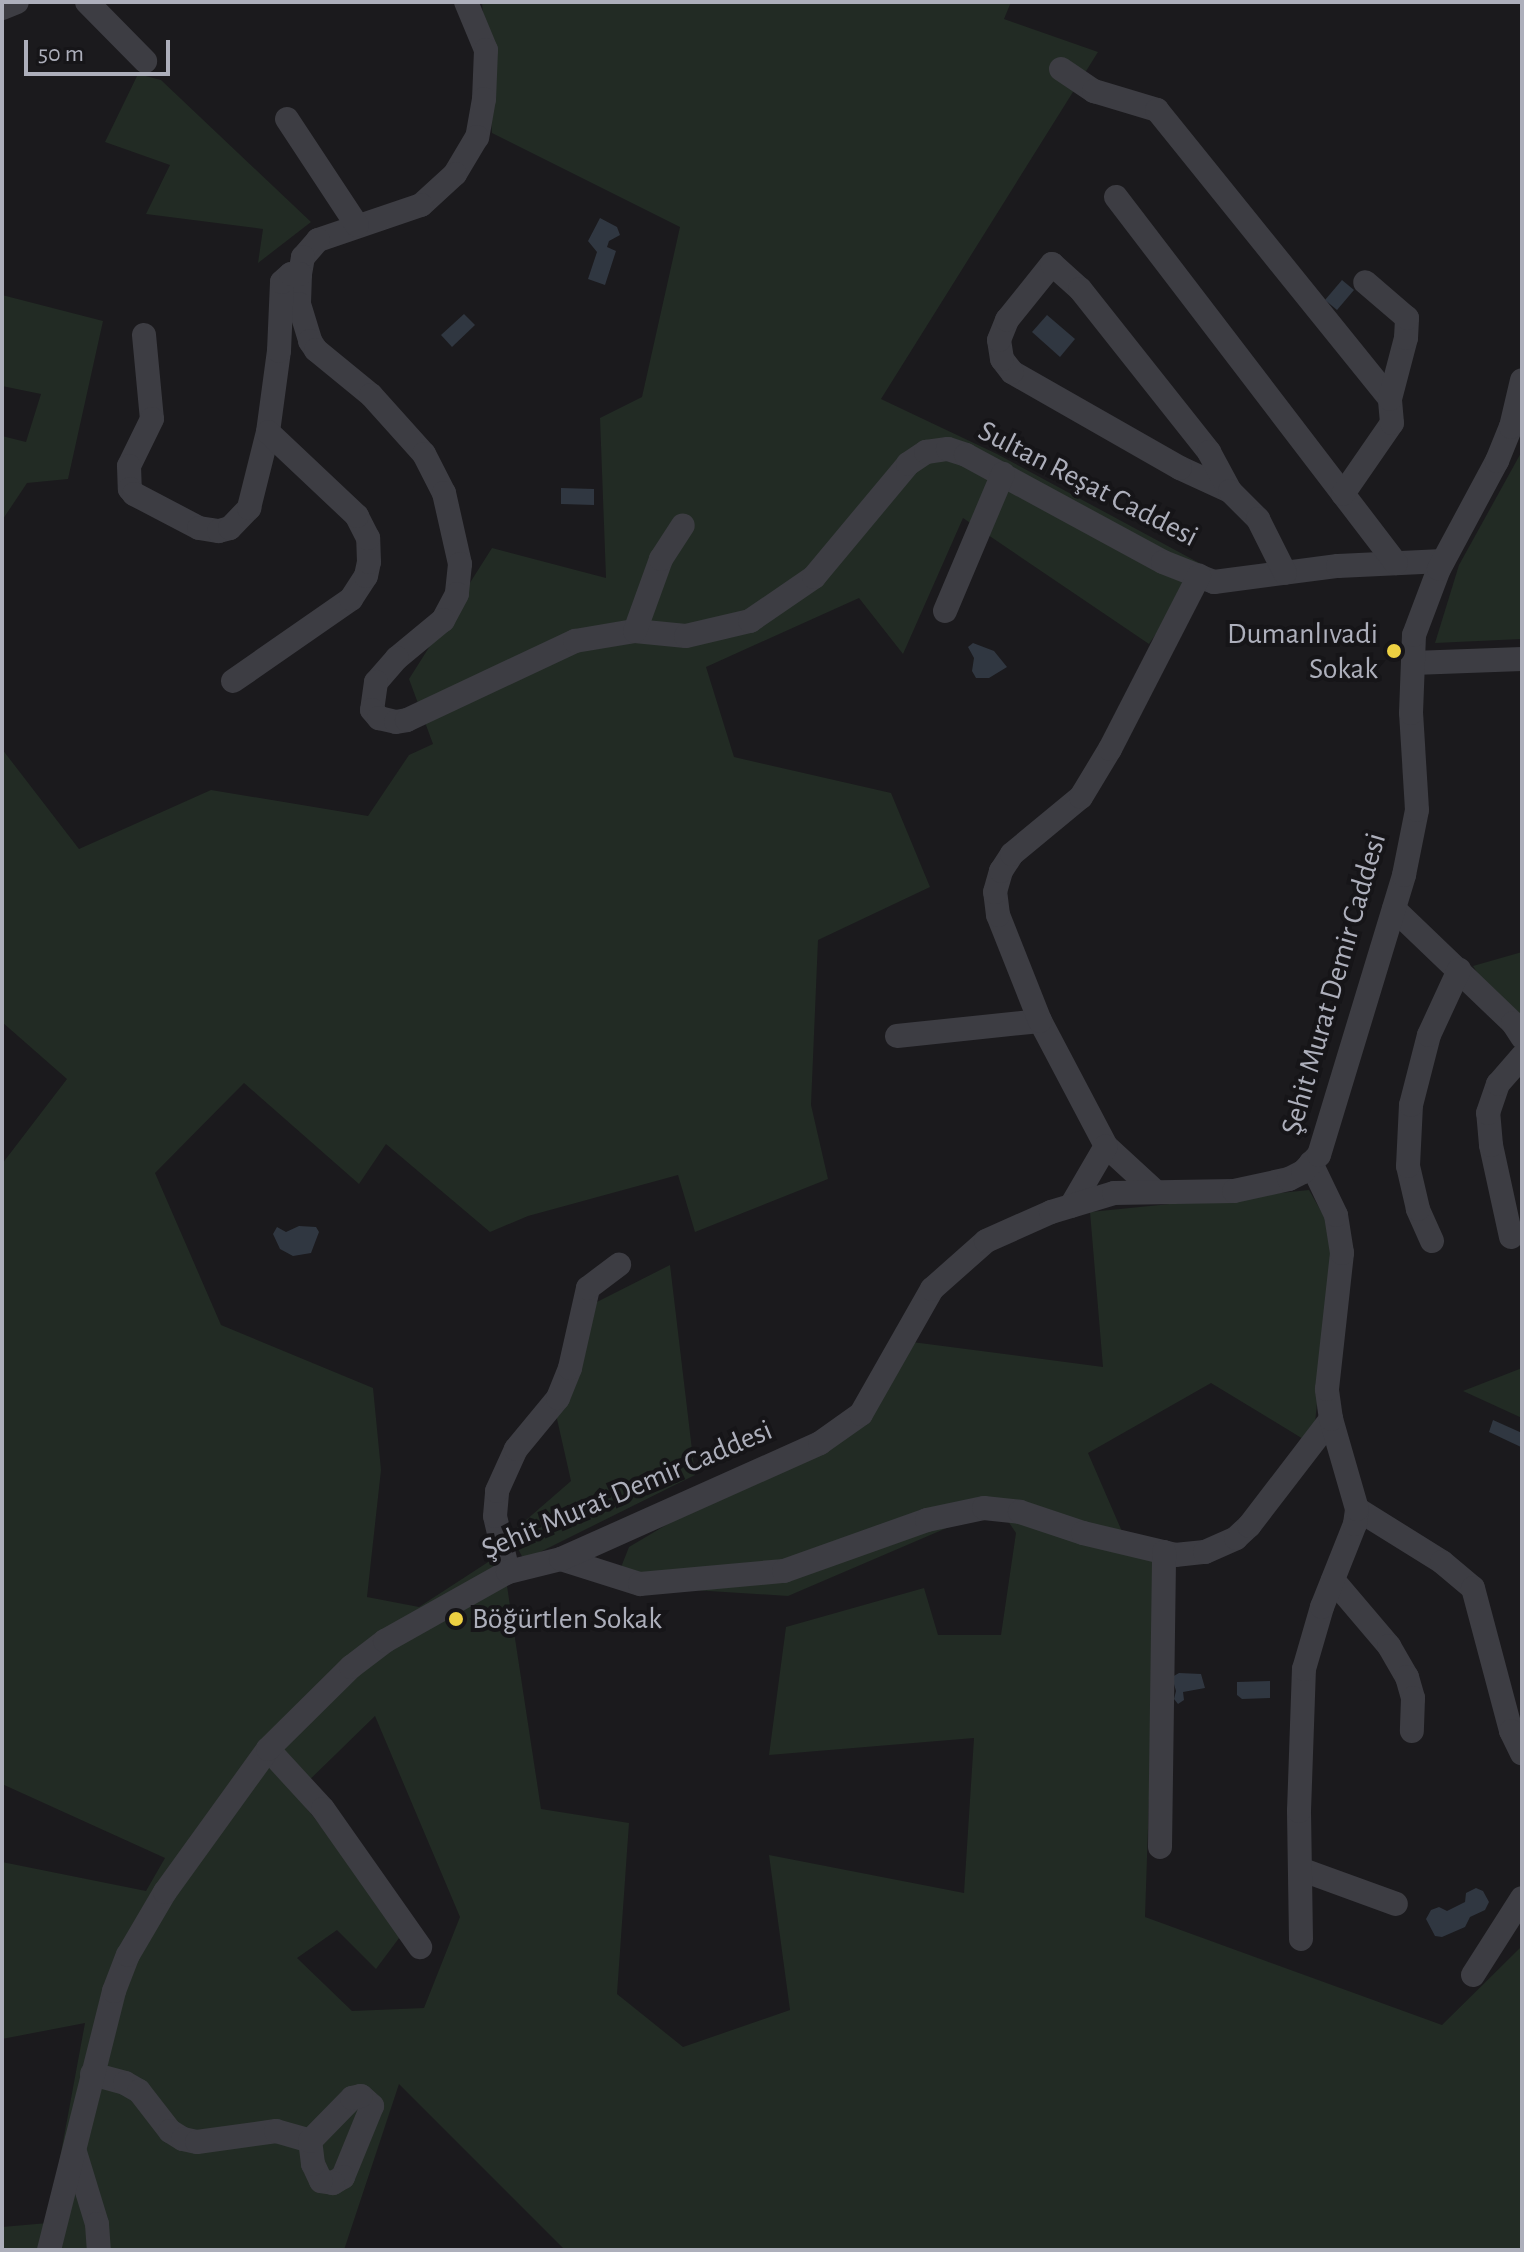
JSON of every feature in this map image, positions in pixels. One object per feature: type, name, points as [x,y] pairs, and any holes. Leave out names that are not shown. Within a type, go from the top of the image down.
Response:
[{"type":"street","points":[[2,8],[17,2]]},
{"type":"street","points":[[87,2],[145,61]]},
{"type":"street","points":[[144,335],[152,419],[127,473],[134,494],[199,528],[219,531],[230,528],[249,508],[268,432],[279,351],[282,282],[291,274],[300,274],[303,257],[318,240],[421,205],[455,174],[477,137],[484,99],[486,50],[466,2]]},
{"type":"street","points":[[1061,69],[1094,91],[1157,110],[1390,399]]},
{"type":"street","points":[[287,119],[357,225]]},
{"type":"street","points":[[1116,197],[1396,563]]},
{"type":"street","points":[[1052,264],[1080,289],[1209,452],[1230,491],[1143,448],[1012,372],[1002,359],[999,340],[1007,320],[1052,264]]},
{"type":"street","name":"Sultan Reşat Caddesi","points":[[300,274],[299,304],[310,341],[316,350],[371,395],[424,454],[444,493],[460,564],[457,594],[443,620],[397,658],[376,682],[372,710],[379,718],[396,722],[407,720],[575,641],[635,631],[686,636],[750,621],[814,577],[908,464],[926,452],[948,449],[1003,474],[1163,562],[1214,582],[1285,573],[1443,561]]},
{"type":"street","points":[[1343,494],[1392,423],[1390,399],[1406,338],[1407,318],[1365,282]]},
{"type":"street","name":"Şehit Murat Demir Caddesi","points":[[49,2250],[114,1991],[144,1923],[268,1749],[316,1698],[385,1641],[508,1572],[561,1559],[820,1443],[861,1414],[932,1289],[986,1241],[1071,1206],[1114,1193],[1234,1191],[1289,1179],[1319,1155],[1394,909],[1417,810],[1411,713],[1414,635],[1443,561],[1497,461],[1511,427],[1522,380]]},
{"type":"street","points":[[233,681],[351,599],[366,576],[369,562],[368,538],[357,516],[268,432]]},
{"type":"street","points":[[945,611],[1003,474]]},
{"type":"street","name":"Sultan Reşat Caddesi","points":[[1230,491],[1258,519],[1285,573]]},
{"type":"street","points":[[635,631],[661,559],[683,525]]},
{"type":"street","points":[[1156,1192],[1106,1146],[1040,1021],[998,915],[995,892],[1001,871],[1012,854],[1081,797],[1110,749],[1199,576]]},
{"type":"street","points":[[1413,663],[1522,659]]},
{"type":"street","points":[[1394,909],[1513,1023],[1522,1037]]},
{"type":"street","points":[[1432,1241],[1418,1209],[1408,1166],[1411,1105],[1429,1035],[1459,970]]},
{"type":"street","points":[[897,1036],[1040,1021]]},
{"type":"street","points":[[1511,1237],[1491,1145],[1488,1113],[1498,1084],[1522,1056]]},
{"type":"street","points":[[1071,1206],[1106,1146]]},
{"type":"street","points":[[1301,1939],[1304,1669],[1355,1524],[1357,1509],[1331,1419],[1327,1389],[1342,1253],[1336,1215],[1311,1163]]},
{"type":"street","points":[[508,1572],[495,1516],[497,1491],[516,1449],[558,1398],[570,1368],[588,1288],[619,1265]]},
{"type":"street","points":[[561,1559],[640,1584],[755,1575],[784,1571],[927,1520],[984,1508],[1020,1512],[1083,1533],[1164,1552],[1205,1552],[1236,1538],[1249,1526],[1331,1419]]},
{"type":"street","points":[[1357,1509],[1442,1562],[1473,1588],[1511,1731],[1522,1754]]},
{"type":"street","points":[[1160,1847],[1164,1552]]},
{"type":"street","points":[[1333,1580],[1389,1646],[1407,1677],[1413,1698],[1412,1731]]},
{"type":"street","points":[[268,1749],[323,1809],[420,1947]]},
{"type":"street","points":[[1300,1869],[1396,1904]]},
{"type":"street","points":[[1473,1975],[1522,1898]]},
{"type":"street","points":[[92,2074],[125,2083],[139,2091],[170,2131],[183,2139],[197,2142],[276,2131],[310,2141]]},
{"type":"street","points":[[74,2150],[97,2224],[99,2250]]},
{"type":"shaded area","points":[[482,2],[1011,2],[1004,19],[1098,52],[881,399],[997,454],[1203,565],[1149,644],[963,518],[903,654],[859,598],[706,667],[734,757],[891,793],[930,887],[818,940],[811,1105],[828,1179],[695,1232],[678,1175],[528,1216],[490,1232],[386,1144],[359,1184],[244,1083],[155,1173],[221,1325],[373,1388],[381,1470],[367,1597],[419,1607],[502,1553],[541,1809],[629,1823],[617,1994],[683,2047],[790,2010],[769,1855],[964,1893],[974,1738],[769,1755],[786,1627],[924,1588],[938,1635],[1001,1635],[1016,1533],[998,1506],[788,1596],[614,1585],[629,1547],[868,1405],[912,1342],[1103,1367],[1090,1212],[1309,1190],[1333,1232],[1313,1445],[1211,1383],[1088,1453],[1127,1543],[1157,1561],[1145,1917],[1442,2025],[1522,1946],[1522,2250],[565,2250],[399,2084],[344,2250],[104,2250],[105,2245],[81,2250],[2,2250],[2,2227],[48,2223],[85,2023],[2,2039],[2,1862],[146,1891],[165,1858],[2,1784],[2,1164],[67,1079],[2,1022],[2,749],[79,849],[211,790],[368,816],[409,755],[433,744],[409,679],[492,548],[606,578],[600,418],[642,397],[680,227],[492,133]],"holes":[[[375,1716],[460,1917],[424,2008],[352,2011],[297,1958],[337,1930],[376,1969],[405,1930],[295,1794]]]},
{"type":"shaded area","points":[[138,74],[161,80],[311,222],[258,263],[263,229],[146,214],[170,165],[105,142]]},
{"type":"shaded area","points":[[600,218],[617,227],[620,235],[609,241],[607,247],[616,251],[605,285],[588,279],[597,252],[588,241]]},
{"type":"shaded area","points":[[1342,280],[1354,290],[1337,310],[1325,300]]},
{"type":"shaded area","points":[[2,295],[103,321],[68,479],[27,483],[3,519],[2,436],[26,442],[41,394],[2,386]]},
{"type":"shaded area","points":[[464,314],[475,325],[452,347],[441,335]]},
{"type":"shaded area","points":[[1047,315],[1075,339],[1060,357],[1032,332]]},
{"type":"shaded area","points":[[1522,451],[1522,639],[1435,643],[1459,565]]},
{"type":"shaded area","points":[[561,488],[594,489],[594,505],[561,504]]},
{"type":"shaded area","points":[[973,643],[994,651],[1007,667],[989,678],[976,678],[972,671],[974,658],[968,647]]},
{"type":"shaded area","points":[[1522,952],[1522,1044],[1473,966]]},
{"type":"shaded area","points":[[299,1226],[316,1227],[319,1232],[311,1253],[293,1256],[280,1249],[273,1234],[277,1227],[286,1232]]},
{"type":"shaded area","points":[[670,1265],[695,1475],[524,1560],[510,1534],[571,1481],[550,1388],[589,1306]]},
{"type":"shaded area","points":[[1522,1368],[1522,1418],[1463,1391]]},
{"type":"shaded area","points":[[1493,1420],[1522,1433],[1521,1447],[1489,1432]]},
{"type":"shaded area","points":[[1179,1673],[1201,1674],[1205,1688],[1183,1692],[1184,1700],[1178,1704],[1174,1699],[1176,1691],[1172,1677]]},
{"type":"shaded area","points":[[1270,1681],[1270,1698],[1242,1699],[1237,1695],[1237,1682]]},
{"type":"shaded area","points":[[1476,1888],[1483,1891],[1489,1902],[1485,1910],[1470,1917],[1465,1927],[1442,1937],[1435,1936],[1426,1919],[1431,1910],[1439,1907],[1447,1911],[1465,1902],[1466,1893]]},
{"type":"place","name":"Dumanlıvadi Sokak","points":[[1394,651]]},
{"type":"place","name":"Böğürtlen Sokak","points":[[456,1619]]}]
